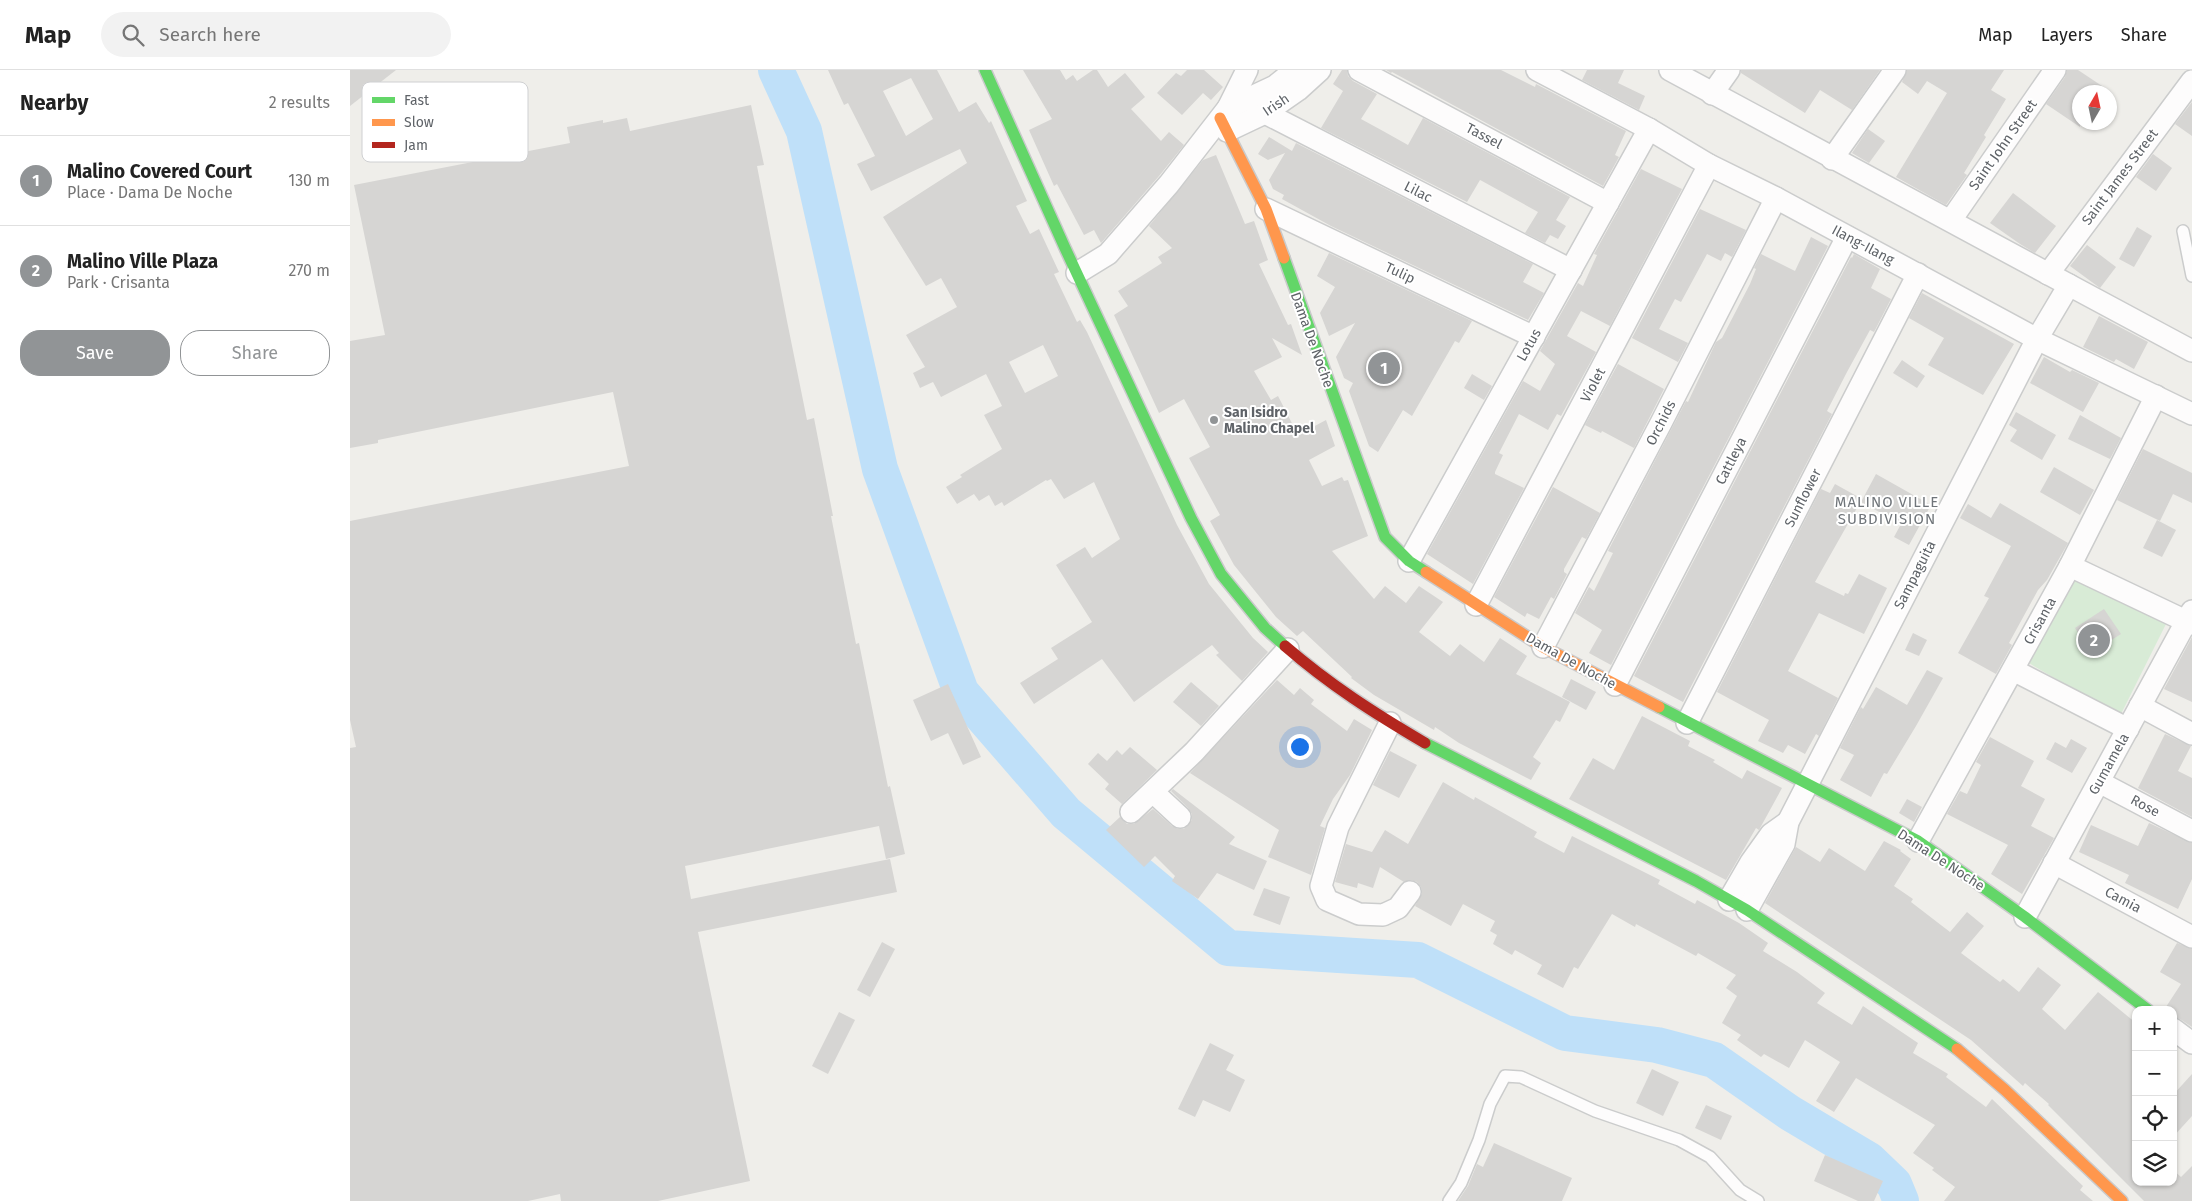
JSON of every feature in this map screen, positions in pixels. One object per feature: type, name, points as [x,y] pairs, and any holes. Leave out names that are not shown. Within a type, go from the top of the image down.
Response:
[{"type":"street","points":[[986,70],[1077,273],[1191,518],[1222,574],[1265,628],[1339,690],[1390,723],[1434,748],[1696,881],[1738,905],[1961,1052],[2005,1090],[2122,1201]]},
{"type":"street","points":[[1225,119],[1247,70]]},
{"type":"street","points":[[1077,273],[1108,254],[1225,119],[1275,86],[1295,70]]},
{"type":"street","name":"Irish","points":[[1225,119],[1265,114],[1298,90],[1320,70]]},
{"type":"street","name":"Tassel","points":[[1360,70],[1608,203]]},
{"type":"street","name":"Ilang-Ilang","points":[[1537,70],[1649,129],[1709,165],[1776,198],[2037,339],[2192,414]]},
{"type":"street","points":[[1670,70],[2048,274],[2191,346]]},
{"type":"street","points":[[1712,94],[1729,70]]},
{"type":"street","points":[[1832,159],[1895,70]]},
{"type":"street","name":"Saint John Street","points":[[1951,220],[2055,70]]},
{"type":"street","name":"Saint James Street","points":[[2048,274],[2192,81]]},
{"type":"street","name":"Lilac","points":[[1265,114],[1571,270]]},
{"type":"street","name":"Dama De Noche","points":[[1225,119],[1266,209],[1385,537],[1409,561],[1543,647],[1918,841],[2025,917],[2143,1006]]},
{"type":"street","name":"Lotus","points":[[1409,561],[1649,129]]},
{"type":"street","name":"Violet","points":[[1476,605],[1709,165]]},
{"type":"street","name":"Orchids","points":[[1543,647],[1661,423],[1776,198]]},
{"type":"street","name":"Tulip","points":[[1266,209],[1534,337]]},
{"type":"street","name":"Cattleya","points":[[1615,685],[1847,237]]},
{"type":"street","name":"Sunflower","points":[[1687,723],[1918,274]]},
{"type":"street","name":"Sampaguita","points":[[1738,905],[1751,884],[1771,834],[1788,822],[2037,339],[2069,285]]},
{"type":"street","name":"Crisanta","points":[[1918,841],[2070,566],[2156,396]]},
{"type":"street","points":[[2070,566],[2190,619]]},
{"type":"street","name":"Gumamela","points":[[2025,917],[2140,706],[2190,619]]},
{"type":"street","points":[[1131,812],[1194,752],[1288,649]]},
{"type":"street","points":[[2013,670],[2128,729]]},
{"type":"street","points":[[2140,706],[2192,734]]},
{"type":"street","points":[[1390,723],[1338,828],[1320,886],[1327,900],[1359,914],[1384,916],[1398,908],[1410,892]]},
{"type":"street","name":"Rose","points":[[2099,782],[2192,830]]},
{"type":"street","points":[[1153,792],[1180,817]]},
{"type":"street","name":"Camia","points":[[2054,863],[2192,937]]},
{"type":"street","points":[[2177,1032],[2192,1043]]},
{"type":"lane","points":[[2183,231],[2192,276]]},
{"type":"lane","points":[[1449,1201],[1461,1183],[1479,1140],[1490,1104],[1505,1076],[1521,1077],[1595,1111],[1679,1140],[1710,1157],[1740,1190],[1758,1201]]},
{"type":"green space","points":[[2067,571],[2167,622],[2120,716],[2020,658]]},
{"type":"building","points":[[350,70],[396,70],[381,82],[362,82],[362,97],[350,106]]},
{"type":"building","points":[[828,70],[937,70],[959,112],[976,102],[989,123],[991,121],[1027,201],[1016,206],[1030,234],[1039,229],[1059,272],[1054,274],[1077,322],[1080,320],[1087,332],[1177,525],[1209,584],[1253,638],[1268,652],[1242,681],[1216,655],[1219,653],[1212,645],[1134,702],[1102,659],[1034,704],[1020,683],[1058,659],[1051,648],[1092,622],[1056,565],[1085,547],[1092,558],[1120,539],[1094,482],[1064,499],[1051,479],[1046,480],[1004,506],[1002,502],[995,506],[989,495],[979,501],[974,494],[957,504],[946,487],[962,477],[960,475],[1002,449],[984,415],[1002,406],[986,374],[941,397],[933,382],[920,388],[913,373],[925,367],[906,335],[957,307],[941,278],[926,286],[883,217],[967,163],[960,149],[871,191],[857,164],[875,156],[848,103],[844,105]],"holes":[[[911,78],[933,119],[906,136],[883,91]],[[1043,345],[1058,376],[1025,393],[1009,362]]]},
{"type":"building","points":[[1023,70],[1060,70],[1066,80],[1073,75],[1077,81],[1093,70],[1097,70],[1108,87],[1125,73],[1145,97],[1131,109],[1161,141],[1169,132],[1184,145],[1101,243],[1094,230],[1084,235],[1057,184],[1054,186],[1029,130],[1052,119]]},
{"type":"building","points":[[1187,70],[1204,70],[1223,87],[1211,100],[1203,93],[1182,115],[1157,93],[1176,73],[1181,76]]},
{"type":"building","points":[[1342,70],[1347,70],[1348,76],[1353,81],[1377,94],[1361,119],[1408,145],[1423,118],[1570,197],[1556,220],[1566,226],[1558,239],[1550,235],[1545,243],[1525,233],[1538,212],[1480,180],[1467,202],[1321,128],[1343,91],[1333,84]]},
{"type":"building","points":[[1386,70],[1501,70],[1535,87],[1536,84],[1626,131],[1615,155],[1619,157],[1603,186]]},
{"type":"building","points":[[1587,70],[1624,70],[1618,83],[1645,96],[1639,110],[1582,80]]},
{"type":"building","points":[[1741,70],[1880,70],[1852,110],[1820,90],[1805,113],[1741,73]]},
{"type":"building","points":[[1907,70],[2004,70],[1991,90],[2006,99],[1964,173],[1967,175],[1946,205],[1896,177],[1947,93],[1927,81],[1918,94],[1902,82]]},
{"type":"building","points":[[2067,70],[2078,70],[2100,85],[2072,85],[2072,122],[2046,104],[2065,77]]},
{"type":"building","points":[[2192,102],[2192,136],[2175,124]]},
{"type":"building","points":[[751,105],[764,165],[757,166],[807,420],[814,418],[856,644],[859,643],[888,787],[890,786],[905,854],[886,859],[879,826],[685,866],[691,899],[890,859],[897,892],[698,932],[750,1181],[658,1201],[561,1201],[560,1194],[528,1201],[350,1201],[350,748],[356,747],[350,720],[350,521],[629,466],[613,392],[378,440],[378,443],[350,448],[350,341],[385,335],[354,185],[472,162],[528,162],[528,151],[570,143],[567,127],[603,120],[603,123],[627,118],[630,131]]},
{"type":"building","points":[[1868,129],[1885,141],[1869,163],[1852,153]]},
{"type":"building","points":[[1269,137],[1292,151],[1296,143],[1533,264],[1523,282],[1544,293],[1528,320],[1331,226],[1282,199],[1284,195],[1273,189],[1269,180],[1285,153],[1268,160],[1258,154]]},
{"type":"building","points":[[2153,154],[2172,168],[2156,191],[2136,177]]},
{"type":"building","points":[[1216,155],[1245,224],[1254,221],[1268,260],[1259,264],[1288,325],[1291,324],[1302,355],[1272,338],[1282,357],[1254,371],[1271,400],[1278,396],[1298,435],[1326,420],[1335,446],[1309,460],[1322,486],[1342,477],[1344,481],[1348,480],[1368,536],[1332,551],[1374,599],[1385,586],[1406,603],[1419,586],[1443,602],[1419,632],[1450,656],[1460,644],[1484,662],[1500,638],[1527,656],[1516,674],[1570,702],[1560,722],[1556,720],[1533,757],[1541,763],[1531,780],[1459,743],[1435,727],[1434,730],[1374,695],[1351,678],[1303,631],[1297,636],[1276,617],[1234,565],[1210,521],[1220,515],[1189,458],[1210,447],[1184,399],[1159,413],[1114,315],[1128,306],[1118,291],[1162,263],[1158,257],[1172,248],[1149,226],[1203,160]]},
{"type":"building","points":[[1641,169],[1682,189],[1610,326],[1581,311],[1567,336],[1596,352],[1561,416],[1557,414],[1548,430],[1519,414],[1499,453],[1503,455],[1495,474],[1524,488],[1473,584],[1427,554],[1523,381],[1540,391],[1555,364],[1540,351],[1578,283],[1583,286],[1597,255],[1594,254]]},
{"type":"building","points":[[2013,193],[2056,226],[2035,253],[1990,223]]},
{"type":"building","points":[[1700,209],[1746,230],[1732,257],[1725,253],[1721,261],[1707,254],[1681,302],[1675,299],[1659,329],[1688,343],[1678,362],[1632,338]]},
{"type":"building","points":[[2137,227],[2152,236],[2134,267],[2119,259]]},
{"type":"building","points":[[1811,237],[1828,246],[1611,665],[1589,653],[1602,630],[1575,613],[1589,587],[1594,591],[1613,553],[1608,551],[1686,401],[1688,402],[1716,342],[1722,338],[1750,284],[1756,269],[1754,268],[1761,254],[1795,271]]},
{"type":"building","points":[[2087,245],[2116,267],[2100,288],[2070,266]]},
{"type":"building","points":[[1329,253],[1472,321],[1459,343],[1455,341],[1412,416],[1403,410],[1378,452],[1369,446],[1349,391],[1353,383],[1344,378],[1336,357],[1355,323],[1329,336],[1320,313],[1335,287],[1317,276]]},
{"type":"building","points":[[1854,254],[1880,269],[1871,288],[1891,299],[1874,332],[1870,330],[1847,372],[1827,411],[1832,414],[1683,702],[1634,676]]},
{"type":"building","points":[[1922,293],[2014,344],[1983,395],[1928,365],[1944,338],[1909,318]]},
{"type":"building","points":[[2099,316],[2148,342],[2134,369],[2116,359],[2114,362],[2083,347]]},
{"type":"building","points":[[2044,357],[2070,372],[2072,370],[2099,383],[2083,412],[2030,383]]},
{"type":"building","points":[[1902,360],[1925,376],[1917,388],[1893,373]]},
{"type":"building","points":[[1618,364],[1664,389],[1634,448],[1602,431],[1601,433],[1585,425]]},
{"type":"building","points":[[1472,374],[1492,386],[1484,400],[1464,388]]},
{"type":"building","points":[[2016,412],[2056,435],[2042,460],[2010,441],[2017,430],[2009,425]]},
{"type":"building","points":[[2080,415],[2121,438],[2110,459],[2068,439]]},
{"type":"building","points":[[2143,449],[2192,473],[2192,503],[2173,494],[2160,521],[2117,500]]},
{"type":"building","points":[[2054,467],[2094,490],[2080,515],[2040,492]]},
{"type":"building","points":[[1876,474],[1931,505],[1909,545],[1894,537],[1901,524],[1861,502]]},
{"type":"building","points":[[1835,484],[1862,499],[1815,582],[1844,596],[1845,593],[1848,594],[1859,574],[1887,588],[1864,634],[1819,613],[1788,671],[1838,698],[1819,736],[1816,734],[1805,754],[1788,745],[1783,753],[1758,741],[1769,720],[1717,692],[1821,489],[1830,493]]},
{"type":"building","points":[[1553,487],[1600,513],[1586,539],[1582,537],[1564,569],[1564,572],[1567,574],[1554,599],[1551,597],[1539,619],[1527,613],[1525,617],[1494,597]]},
{"type":"building","points":[[2000,503],[2068,543],[2047,580],[2038,590],[2009,643],[2012,645],[1996,674],[1958,653],[1989,598],[1984,596],[2011,546],[1960,518],[1968,504],[1991,518]]},
{"type":"building","points":[[2157,520],[2176,530],[2162,557],[2143,548]]},
{"type":"building","points":[[2104,609],[2121,634],[2091,653],[2075,628]]},
{"type":"building","points":[[1913,633],[1927,640],[1919,656],[1905,650]]},
{"type":"building","points":[[2192,637],[2192,702],[2164,689]]},
{"type":"building","points":[[1927,670],[1943,678],[1887,774],[1884,773],[1871,797],[1840,780],[1854,755],[1840,748],[1861,707],[1863,709],[1876,687],[1907,705]]},
{"type":"building","points":[[1571,679],[1596,692],[1586,710],[1562,697]]},
{"type":"building","points":[[1277,680],[1294,695],[1300,688],[1314,700],[1311,704],[1347,731],[1354,719],[1372,730],[1350,775],[1333,799],[1320,826],[1325,828],[1311,875],[1268,857],[1279,830],[1190,773]]},
{"type":"building","points":[[1191,682],[1219,706],[1201,726],[1173,702]]},
{"type":"building","points":[[948,684],[981,757],[963,765],[948,733],[931,741],[913,700]]},
{"type":"building","points":[[1642,716],[1690,741],[1688,746],[1715,760],[1713,762],[1742,779],[1747,770],[1782,788],[1759,830],[1756,828],[1726,880],[1569,799],[1593,758],[1614,770]]},
{"type":"building","points":[[2165,734],[2191,746],[2178,771],[2192,778],[2192,817],[2138,788]]},
{"type":"building","points":[[1990,737],[2034,761],[2021,786],[2045,799],[2031,826],[2054,838],[2022,894],[1991,874],[2008,845],[1947,814],[1960,791],[1967,794],[1981,765],[1976,762]]},
{"type":"building","points":[[2071,739],[2087,748],[2072,773],[2046,759],[2055,742],[2066,748]]},
{"type":"building","points":[[1130,747],[1157,770],[1122,804],[1105,789],[1109,784],[1088,764],[1098,753],[1107,761],[1117,750],[1122,755]]},
{"type":"building","points":[[1390,751],[1417,765],[1399,798],[1373,785]]},
{"type":"building","points":[[1443,782],[1474,800],[1475,797],[1537,832],[1534,837],[1564,853],[1572,836],[1660,880],[1658,884],[1695,904],[1697,900],[1739,923],[1768,943],[1763,951],[1797,972],[1825,993],[1817,1003],[1852,1025],[1863,1006],[1918,1043],[1913,1053],[1948,1074],[1946,1077],[1986,1107],[1992,1099],[2083,1186],[2080,1190],[2093,1201],[1944,1201],[1955,1187],[1932,1170],[1934,1168],[1913,1153],[1935,1125],[1856,1078],[1834,1112],[1816,1101],[1840,1062],[1805,1040],[1789,1068],[1764,1054],[1761,1057],[1737,1040],[1741,1035],[1722,1023],[1737,996],[1726,988],[1736,975],[1698,953],[1696,956],[1636,924],[1635,927],[1612,914],[1578,969],[1574,967],[1563,988],[1537,974],[1542,965],[1515,950],[1512,955],[1493,944],[1497,935],[1490,931],[1495,921],[1463,904],[1451,926],[1415,906],[1422,893],[1421,887],[1417,882],[1411,880],[1404,882],[1380,867],[1373,888],[1358,883],[1357,888],[1335,882],[1346,844],[1372,852],[1385,830],[1408,844]]},
{"type":"building","points":[[1173,789],[1235,837],[1229,844],[1267,861],[1254,890],[1217,873],[1198,899],[1172,881],[1175,876],[1155,856],[1144,867],[1106,830],[1120,817],[1127,824],[1134,824],[1153,809],[1172,826],[1184,829],[1192,820],[1192,814],[1171,791]]},
{"type":"building","points":[[1907,799],[1922,807],[1914,822],[1899,813]]},
{"type":"building","points":[[2149,823],[2192,843],[2192,879],[2178,909],[2125,883],[2129,875],[2079,852],[2091,825],[2138,846]]},
{"type":"building","points":[[1884,841],[1901,850],[1911,859],[1894,886],[1913,899],[1911,902],[1950,932],[1967,912],[1984,926],[1961,953],[2000,982],[2003,979],[2019,992],[2038,967],[2061,985],[2042,1009],[2065,1030],[2098,992],[2132,1020],[2132,1186],[2177,1186],[2177,1174],[2181,1177],[2192,1166],[2192,1201],[2144,1201],[2049,1104],[2025,1083],[2023,1086],[1971,1040],[1765,903],[1796,847],[1820,862],[1829,848],[1865,871]]},
{"type":"building","points":[[1264,888],[1290,897],[1280,925],[1253,915]]},
{"type":"building","points":[[882,942],[895,949],[870,997],[857,990]]},
{"type":"building","points":[[2177,943],[2192,949],[2192,1027],[2177,1018],[2177,1006],[2167,1006],[2181,984],[2160,972]]},
{"type":"building","points":[[839,1012],[855,1020],[828,1074],[812,1066]]},
{"type":"building","points":[[1210,1043],[1234,1055],[1226,1070],[1245,1080],[1230,1112],[1203,1100],[1195,1117],[1178,1109]]},
{"type":"building","points":[[1652,1069],[1679,1082],[1663,1116],[1636,1103]]},
{"type":"building","points":[[2192,1074],[2192,1116],[2177,1133],[2177,1096],[2177,1091]]},
{"type":"building","points":[[1706,1105],[1732,1116],[1721,1140],[1695,1128]]},
{"type":"building","points":[[1494,1143],[1572,1178],[1562,1201],[1458,1201],[1468,1186],[1477,1164],[1483,1167]]},
{"type":"building","points":[[1825,1155],[1883,1181],[1874,1201],[1858,1201],[1814,1181]]},
{"type":"waterway","points":[[776,70],[804,131],[880,469],[961,692],[1066,813],[1228,948],[1418,960],[1565,1033],[1657,1045],[1714,1060],[1790,1113],[1869,1160],[1894,1184],[1901,1201]]},
{"type":"traffic: fast","points":[[985,70],[1065,248],[1191,518],[1221,574],[1265,628],[1285,646]]},
{"type":"traffic: fast","points":[[1284,258],[1385,537],[1409,561],[1426,572]]},
{"type":"traffic: fast","points":[[1659,707],[1918,841],[2025,917],[2143,1006]]},
{"type":"traffic: fast","points":[[1425,743],[1696,881],[1747,910],[1957,1049]]},
{"type":"traffic: slow","points":[[1220,118],[1266,209],[1284,258]]},
{"type":"traffic: slow","points":[[1426,572],[1543,647],[1659,707]]},
{"type":"traffic: slow","points":[[1957,1049],[2005,1090],[2122,1201]]},
{"type":"traffic: jam","points":[[1285,646],[1353,698],[1425,743]]},
{"type":"place","name":"Malino Covered Court","points":[[1384,368]]},
{"type":"place","name":"San Isidro Malino Chapel","points":[[1214,420]]},
{"type":"place","name":"Malino Ville Plaza","points":[[2094,640]]},
{"type":"district","name":"MALINO VILLE SUBDIVISION","points":[[1887,510]]}]
